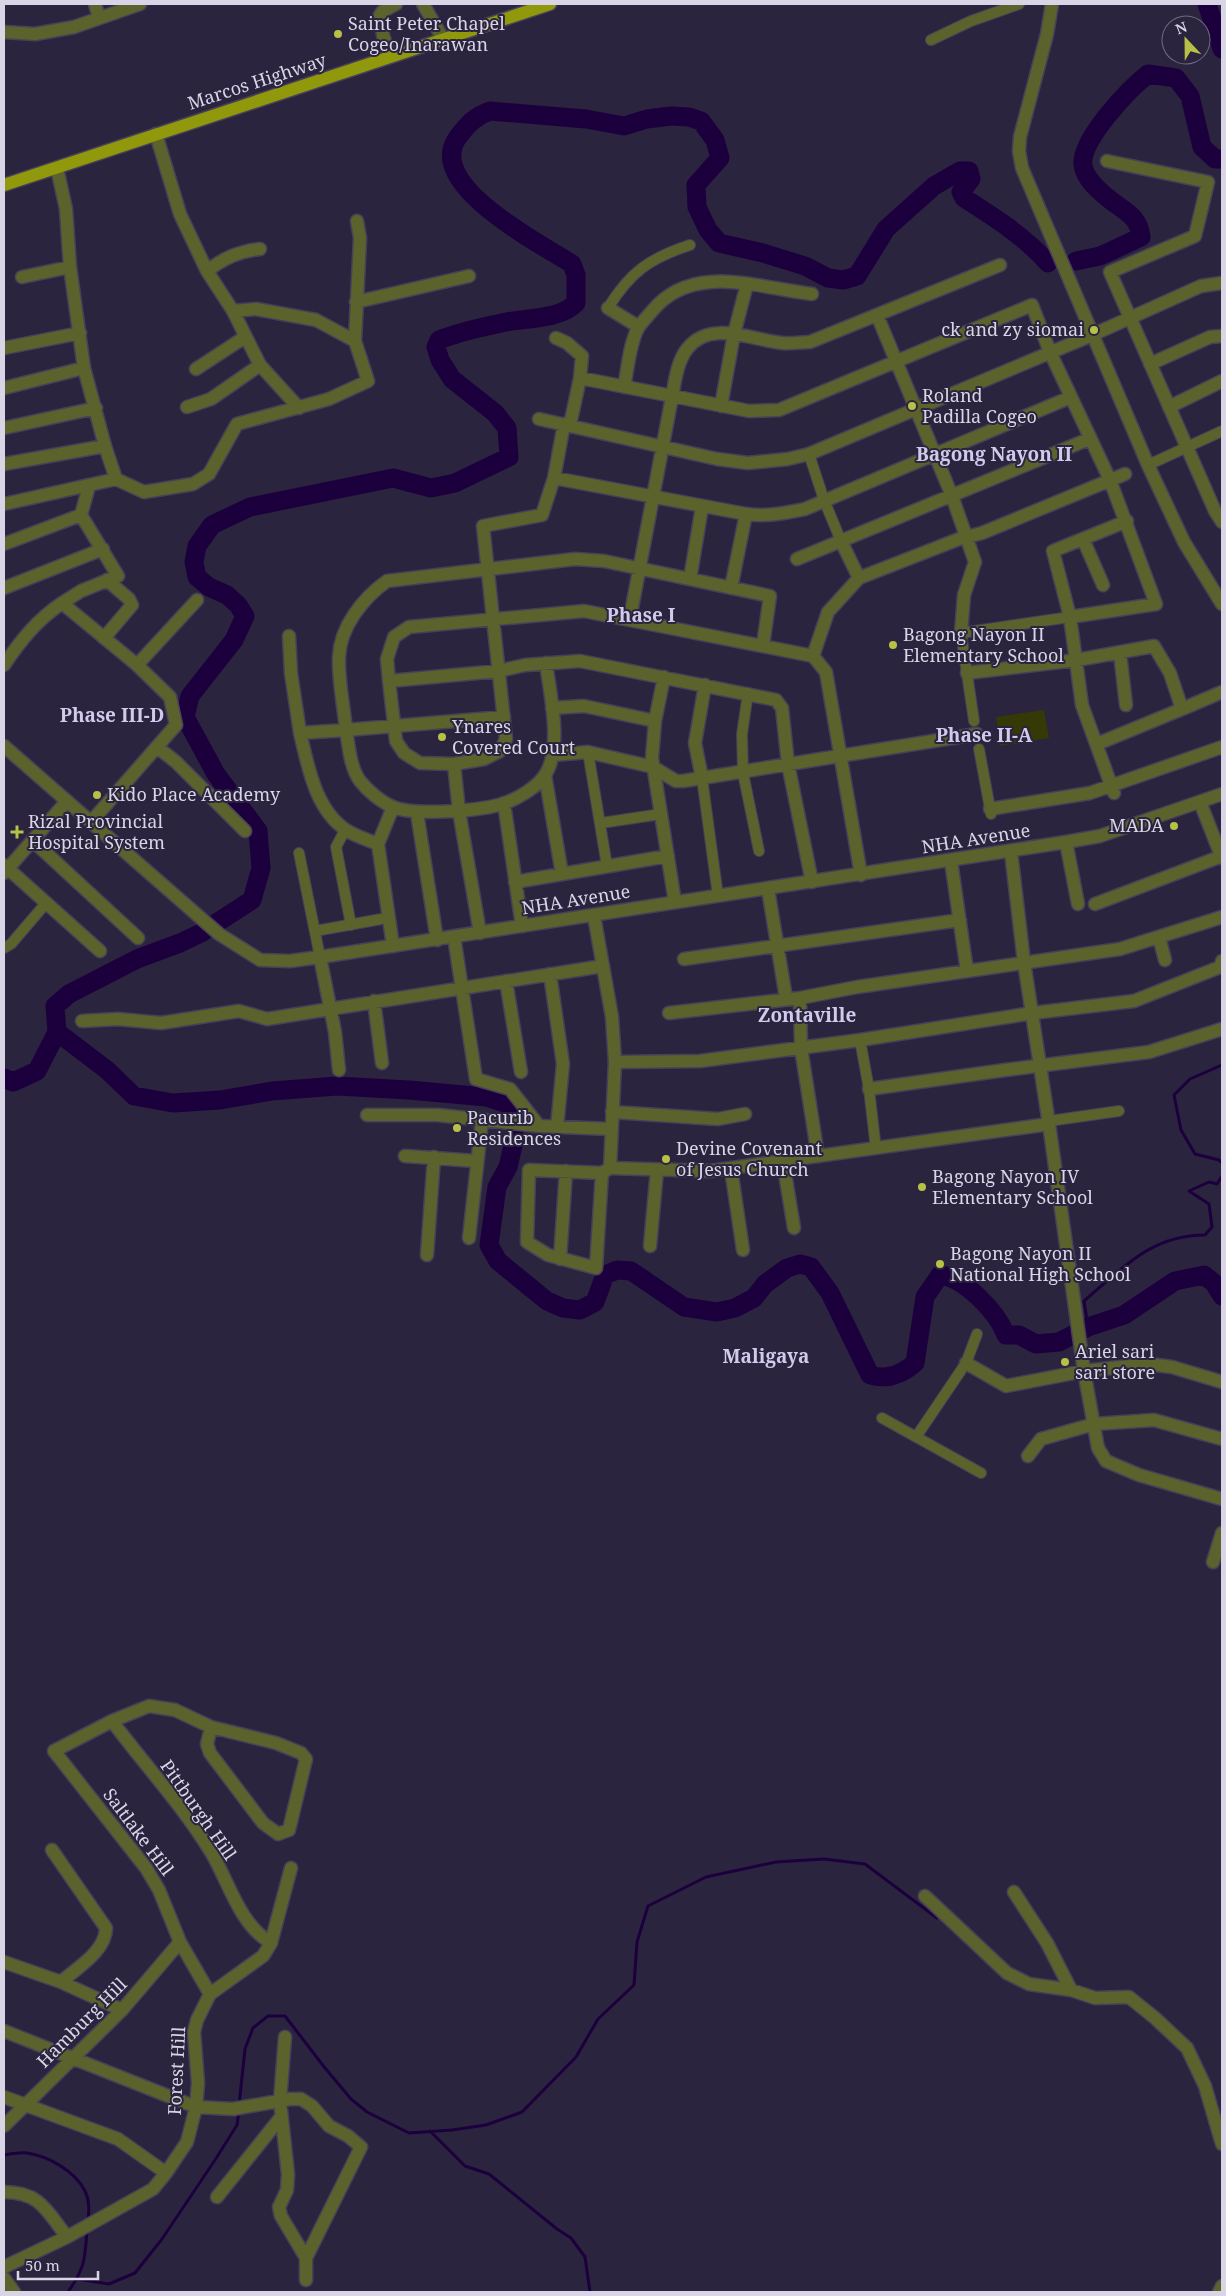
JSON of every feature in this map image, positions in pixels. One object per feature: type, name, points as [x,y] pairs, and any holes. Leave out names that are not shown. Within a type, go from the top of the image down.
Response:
[{"type":"main road","name":"Marcos Highway","points":[[4,185],[550,4]]},
{"type":"street","points":[[95,4],[99,18]]},
{"type":"street","points":[[4,32],[35,34],[74,26],[140,4]]},
{"type":"street","points":[[390,56],[383,35],[380,16],[383,11],[396,4]]},
{"type":"street","points":[[423,4],[443,39]]},
{"type":"street","points":[[931,40],[963,24],[1019,4]]},
{"type":"street","points":[[1052,4],[1047,34],[1022,125],[1019,151],[1028,185],[1148,465],[1184,542],[1221,600]]},
{"type":"street","points":[[156,134],[180,214],[207,271],[233,311],[260,365],[299,408]]},
{"type":"street","points":[[1108,161],[1208,182],[1195,236],[1110,272],[1215,511],[1222,522]]},
{"type":"street","points":[[57,168],[66,209],[70,267],[84,368],[116,479]]},
{"type":"street","points":[[4,504],[116,479],[144,492],[193,484],[209,474],[236,424],[329,399],[368,381],[355,341],[360,238],[357,221]]},
{"type":"street","points":[[638,327],[608,308],[620,288],[641,266],[664,253],[690,245]]},
{"type":"street","points":[[207,271],[220,261],[240,251],[260,249]]},
{"type":"street","points":[[630,618],[672,397],[679,365],[686,349],[710,333],[734,334],[783,343],[810,342],[1000,265]]},
{"type":"street","points":[[22,277],[70,267]]},
{"type":"street","points":[[356,302],[469,276]]},
{"type":"street","points":[[794,292],[799,279]]},
{"type":"street","points":[[624,387],[631,349],[638,327],[658,303],[676,290],[718,280],[812,294]]},
{"type":"street","points":[[539,419],[748,463],[788,459],[809,454],[1092,335],[1201,286],[1222,283]]},
{"type":"street","points":[[721,406],[734,334],[747,284]]},
{"type":"street","points":[[580,378],[749,411],[779,410],[1032,305],[1050,352],[1110,480],[1127,521],[1156,604],[961,633]]},
{"type":"street","points":[[233,311],[256,309],[316,320],[355,341]]},
{"type":"street","points":[[877,315],[952,496],[968,537],[975,562],[965,590],[961,633],[974,721]]},
{"type":"street","points":[[4,348],[80,333]]},
{"type":"street","points":[[1150,364],[1210,337],[1222,336]]},
{"type":"street","points":[[196,369],[245,338]]},
{"type":"street","points":[[556,338],[567,343],[582,356],[580,378],[554,478],[540,516],[483,526],[494,619],[506,739],[500,751],[484,759],[454,764],[420,763],[404,753],[396,741],[387,659],[394,637],[408,627],[494,619],[584,611],[630,618],[812,656],[826,672],[861,875]]},
{"type":"street","points":[[187,407],[211,399],[260,365]]},
{"type":"street","points":[[4,388],[84,368]]},
{"type":"street","points":[[1169,407],[1222,381]]},
{"type":"street","points":[[554,478],[746,514],[761,516],[782,514],[805,509],[1071,397]]},
{"type":"street","points":[[4,428],[96,408]]},
{"type":"street","points":[[1148,465],[1222,431]]},
{"type":"street","points":[[797,560],[1089,438]]},
{"type":"street","points":[[4,464],[105,446]]},
{"type":"street","points":[[809,454],[824,500],[859,578]]},
{"type":"street","points":[[812,656],[828,612],[859,578],[968,537],[982,534],[1124,474]]},
{"type":"street","points":[[4,665],[26,634],[45,614],[81,591],[118,576],[81,515],[89,486]]},
{"type":"street","points":[[690,579],[702,507]]},
{"type":"street","points":[[731,588],[746,514]]},
{"type":"street","points":[[4,544],[81,515]]},
{"type":"street","points":[[1113,789],[1082,705],[1070,617],[1053,551],[1127,521]]},
{"type":"street","points":[[1083,539],[1103,585]]},
{"type":"street","points":[[4,588],[103,550]]},
{"type":"street","points":[[546,663],[552,708],[553,756],[545,775],[527,792],[504,803],[459,811],[418,813],[393,807],[377,797],[360,780],[350,757],[339,658],[345,630],[364,602],[387,582],[574,559],[604,562],[770,596],[763,646]]},
{"type":"street","points":[[104,638],[132,606],[128,599],[107,580]]},
{"type":"street","points":[[137,665],[197,600]]},
{"type":"street","points":[[62,603],[137,665],[170,697],[176,725],[91,822]]},
{"type":"street","points":[[289,636],[291,673],[300,733],[310,777],[327,812],[346,830],[378,844]]},
{"type":"street","points":[[967,673],[1077,660],[1154,646],[1170,673],[1182,709]]},
{"type":"street","points":[[1120,652],[1126,705]]},
{"type":"street","points":[[389,681],[499,671],[546,663],[580,660],[776,700],[781,705],[788,764],[812,882]]},
{"type":"street","points":[[664,677],[655,721],[652,758],[675,902]]},
{"type":"street","points":[[705,685],[696,742],[718,896]]},
{"type":"street","points":[[1096,744],[1222,692]]},
{"type":"street","points":[[748,693],[742,734],[743,772],[759,851]]},
{"type":"street","points":[[552,708],[584,706],[655,721]]},
{"type":"street","points":[[300,733],[504,717]]},
{"type":"street","points":[[553,756],[588,752],[653,767],[676,780],[743,772],[976,734]]},
{"type":"street","name":"NHA Avenue","points":[[4,746],[219,934],[260,960],[290,961],[320,957],[1010,852],[1100,836],[1222,794]]},
{"type":"street","points":[[157,747],[176,762],[245,831]]},
{"type":"street","points":[[979,749],[990,812],[1113,789],[1222,747]]},
{"type":"street","points":[[588,752],[607,866]]},
{"type":"street","points":[[454,764],[459,811],[480,933]]},
{"type":"street","points":[[545,775],[562,874]]},
{"type":"street","points":[[67,801],[5,869],[47,902],[100,952]]},
{"type":"street","points":[[1095,904],[1222,857],[1200,802]]},
{"type":"street","points":[[504,803],[522,926]]},
{"type":"street","points":[[393,807],[378,844],[387,918],[393,946]]},
{"type":"street","points":[[418,813],[437,940]]},
{"type":"street","points":[[601,823],[660,814]]},
{"type":"street","points":[[346,830],[336,847],[351,925]]},
{"type":"street","points":[[32,840],[138,938]]},
{"type":"street","points":[[1066,842],[1078,904]]},
{"type":"street","points":[[1010,852],[1024,962],[1078,1318],[1084,1371],[1098,1448],[1106,1461],[1139,1475],[1222,1499]]},
{"type":"street","points":[[300,853],[339,1070]]},
{"type":"street","points":[[515,882],[668,856]]},
{"type":"street","points":[[951,861],[967,971]]},
{"type":"street","points":[[768,889],[786,998]]},
{"type":"street","points":[[4,948],[11,944],[47,902]]},
{"type":"street","points":[[594,916],[612,1017],[615,1062],[612,1112],[610,1129],[606,1170],[596,1268],[548,1255],[526,1241],[528,1171],[534,1168],[566,1171],[606,1170],[710,1171],[731,1169],[876,1149],[1119,1111]]},
{"type":"street","points":[[670,1013],[786,998],[800,998],[857,987],[1120,949],[1222,917]]},
{"type":"street","points":[[315,931],[387,918]]},
{"type":"street","points":[[684,959],[960,920]]},
{"type":"street","points":[[454,937],[476,1079],[510,1090],[539,1126]]},
{"type":"street","points":[[1159,937],[1166,960]]},
{"type":"street","points":[[615,1062],[700,1061],[860,1040],[1033,1013],[1134,1001],[1220,967],[1222,961]]},
{"type":"street","points":[[82,1021],[118,1019],[161,1023],[239,1011],[267,1019],[602,966]]},
{"type":"street","points":[[550,974],[563,1064],[558,1127]]},
{"type":"street","points":[[506,981],[521,1072]]},
{"type":"street","points":[[800,998],[801,1048],[818,1156]]},
{"type":"street","points":[[374,1001],[382,1063]]},
{"type":"street","points":[[869,1090],[1004,1070],[1149,1052],[1222,1029]]},
{"type":"street","points":[[860,1040],[869,1090],[876,1149]]},
{"type":"street","points":[[612,1112],[718,1119],[745,1114]]},
{"type":"street","points":[[367,1115],[438,1116],[539,1126],[610,1129]]},
{"type":"street","points":[[469,1238],[482,1120]]},
{"type":"street","points":[[405,1156],[476,1161]]},
{"type":"street","points":[[427,1255],[434,1157]]},
{"type":"street","points":[[784,1161],[794,1228]]},
{"type":"street","points":[[731,1169],[743,1250]]},
{"type":"street","points":[[650,1246],[657,1170]]},
{"type":"street","points":[[560,1259],[566,1171]]},
{"type":"street","points":[[916,1437],[966,1363],[978,1334]]},
{"type":"street","points":[[966,1363],[1006,1386],[1084,1371],[1150,1364],[1172,1367],[1222,1382]]},
{"type":"street","points":[[882,1418],[981,1472]]},
{"type":"street","points":[[1028,1456],[1041,1439],[1094,1424],[1154,1420],[1222,1439]]},
{"type":"street","points":[[1213,1562],[1222,1533]]},
{"type":"street","points":[[112,1722],[149,1706],[175,1710],[211,1727],[276,1743],[302,1753],[306,1759],[289,1830],[278,1834],[263,1823],[224,1774],[210,1753],[207,1744],[211,1727]]},
{"type":"street","name":"Saltlake Hill","points":[[112,1722],[54,1751],[146,1868],[159,1890],[180,1942],[210,1994]]},
{"type":"street","name":"Pittburgh Hill","points":[[112,1722],[197,1831],[211,1852],[248,1921],[270,1943]]},
{"type":"street","points":[[52,1850],[106,1928],[106,1939],[99,1948],[61,1982]]},
{"type":"street","name":"Forest Hill","points":[[4,2267],[67,2237],[153,2189],[166,2173],[188,2142],[196,2106],[198,2083],[194,2032],[197,2020],[210,1994],[263,1956],[270,1943],[291,1868]]},
{"type":"street","points":[[1014,1892],[1047,1943],[1071,1990]]},
{"type":"street","points":[[925,1896],[1007,1973],[1029,1984],[1071,1990],[1095,1998],[1129,1997],[1187,2048],[1205,2086],[1222,2144]]},
{"type":"street","name":"Hamburg Hill","points":[[4,2126],[122,2010],[180,1942]]},
{"type":"street","points":[[4,1962],[61,1982],[122,2010]]},
{"type":"street","points":[[4,2031],[196,2106],[233,2109],[301,2099],[312,2106],[329,2126],[348,2136],[361,2147],[306,2258],[306,2280]]},
{"type":"street","points":[[285,2037],[280,2101],[288,2174],[286,2190],[279,2207],[281,2216],[306,2258]]},
{"type":"street","points":[[4,2097],[118,2139],[166,2173]]},
{"type":"street","points":[[217,2198],[281,2117]]},
{"type":"street","points":[[4,2192],[24,2194],[38,2200],[67,2237]]},
{"type":"street","points":[[4,2278],[14,2292]]},
{"type":"street","points":[[1219,2292],[1222,2286]]},
{"type":"green space","points":[[1044,710],[1049,738],[1000,746],[996,717]]},
{"type":"waterway","points":[[1207,4],[1222,49]]},
{"type":"waterway","points":[[1076,261],[1100,256],[1141,237],[1134,218],[1096,188],[1086,175],[1083,165],[1084,155],[1089,142],[1097,129],[1129,91],[1148,74],[1176,78],[1190,96],[1202,147],[1215,159],[1222,159]]},
{"type":"waterway","points":[[4,1078],[13,1082],[37,1071],[57,1032],[55,1006],[69,994],[137,959],[201,933],[252,900],[261,868],[258,831],[216,774],[185,717],[190,696],[234,640],[245,616],[238,605],[227,595],[209,587],[197,577],[194,562],[197,546],[212,525],[250,507],[393,478],[431,488],[455,483],[509,457],[507,428],[495,413],[452,379],[440,360],[436,347],[439,340],[456,334],[506,322],[553,315],[570,308],[576,303],[576,275],[572,264],[490,211],[471,193],[457,174],[452,155],[458,137],[476,118],[490,111],[586,119],[624,126],[647,119],[671,116],[689,117],[701,121],[715,140],[720,158],[696,185],[697,207],[708,230],[719,243],[763,253],[805,266],[828,278],[843,280],[857,276],[886,229],[934,186],[960,171],[969,171],[971,179],[961,192],[964,198],[1019,236],[1048,263]]},
{"type":"waterway","points":[[57,1032],[107,1070],[134,1096],[173,1103],[220,1100],[272,1091],[337,1086],[486,1097],[505,1103],[515,1115]]},
{"type":"waterway","points":[[1222,1065],[1190,1079],[1174,1095],[1181,1130],[1195,1154],[1219,1160],[1222,1163]]},
{"type":"waterway","points":[[515,1137],[508,1167],[497,1187],[489,1245],[498,1261],[547,1301],[563,1308],[580,1310],[595,1302],[605,1275],[617,1270],[631,1271],[684,1307],[717,1312],[735,1308],[754,1298],[765,1284],[787,1268],[800,1264],[811,1267],[830,1293],[870,1375],[888,1377],[904,1371],[915,1363],[925,1297],[940,1275],[960,1282],[979,1298],[995,1316],[1006,1335],[1019,1335],[1036,1344],[1059,1342],[1088,1327],[1124,1315],[1175,1281],[1204,1275],[1214,1283],[1222,1296]]},
{"type":"waterway","points":[[1088,1327],[1084,1301],[1125,1266],[1153,1247],[1186,1236],[1205,1235],[1212,1227],[1209,1204],[1189,1191],[1209,1182],[1217,1184],[1222,1176]]},
{"type":"waterway","points":[[239,2105],[245,2049],[253,2028],[268,2016],[285,2016],[351,2099],[367,2112],[409,2133],[486,2125],[522,2112],[576,2057],[598,2019],[634,1985],[637,1942],[648,1906],[706,1877],[776,1862],[824,1859],[865,1864],[937,1918]]},
{"type":"waterway","points":[[77,2279],[109,2284],[135,2273],[162,2239],[215,2160],[237,2125],[239,2111]]},
{"type":"waterway","points":[[430,2131],[465,2166],[489,2174],[557,2229],[571,2238],[585,2257],[590,2292]]},
{"type":"waterway","points":[[4,2155],[27,2153],[44,2157],[68,2171],[75,2177],[87,2195],[89,2206],[88,2222]]},
{"type":"waterway","points":[[68,2292],[78,2276],[83,2263],[87,2230]]},
{"type":"place","name":"Saint Peter Chapel Cogeo/Inarawan","points":[[338,34]]},
{"type":"place","name":"ck and zy siomai","points":[[1094,330]]},
{"type":"place","name":"Roland Padilla Cogeo","points":[[912,406]]},
{"type":"place","name":"Bagong Nayon II Elementary School","points":[[893,645]]},
{"type":"place","name":"Ynares Covered Court","points":[[442,737]]},
{"type":"place","name":"Kido Place Academy","points":[[97,795]]},
{"type":"place","name":"MADA","points":[[1174,826]]},
{"type":"place","name":"Rizal Provincial Hospital System","points":[[17,832]]},
{"type":"place","name":"Pacurib Residences","points":[[457,1128]]},
{"type":"place","name":"Devine Covenant of Jesus Church","points":[[666,1159]]},
{"type":"place","name":"Bagong Nayon IV Elementary School","points":[[922,1187]]},
{"type":"place","name":"Bagong Nayon II National High School","points":[[940,1264]]},
{"type":"place","name":"Ariel sari sari store","points":[[1065,1362]]},
{"type":"district","name":"Bagong Nayon II","points":[[994,454]]},
{"type":"district","name":"Phase I","points":[[641,615]]},
{"type":"district","name":"Phase III-D","points":[[112,715]]},
{"type":"district","name":"Phase II-A","points":[[984,735]]},
{"type":"district","name":"Zontaville","points":[[807,1015]]},
{"type":"district","name":"Maligaya","points":[[766,1356]]}]
